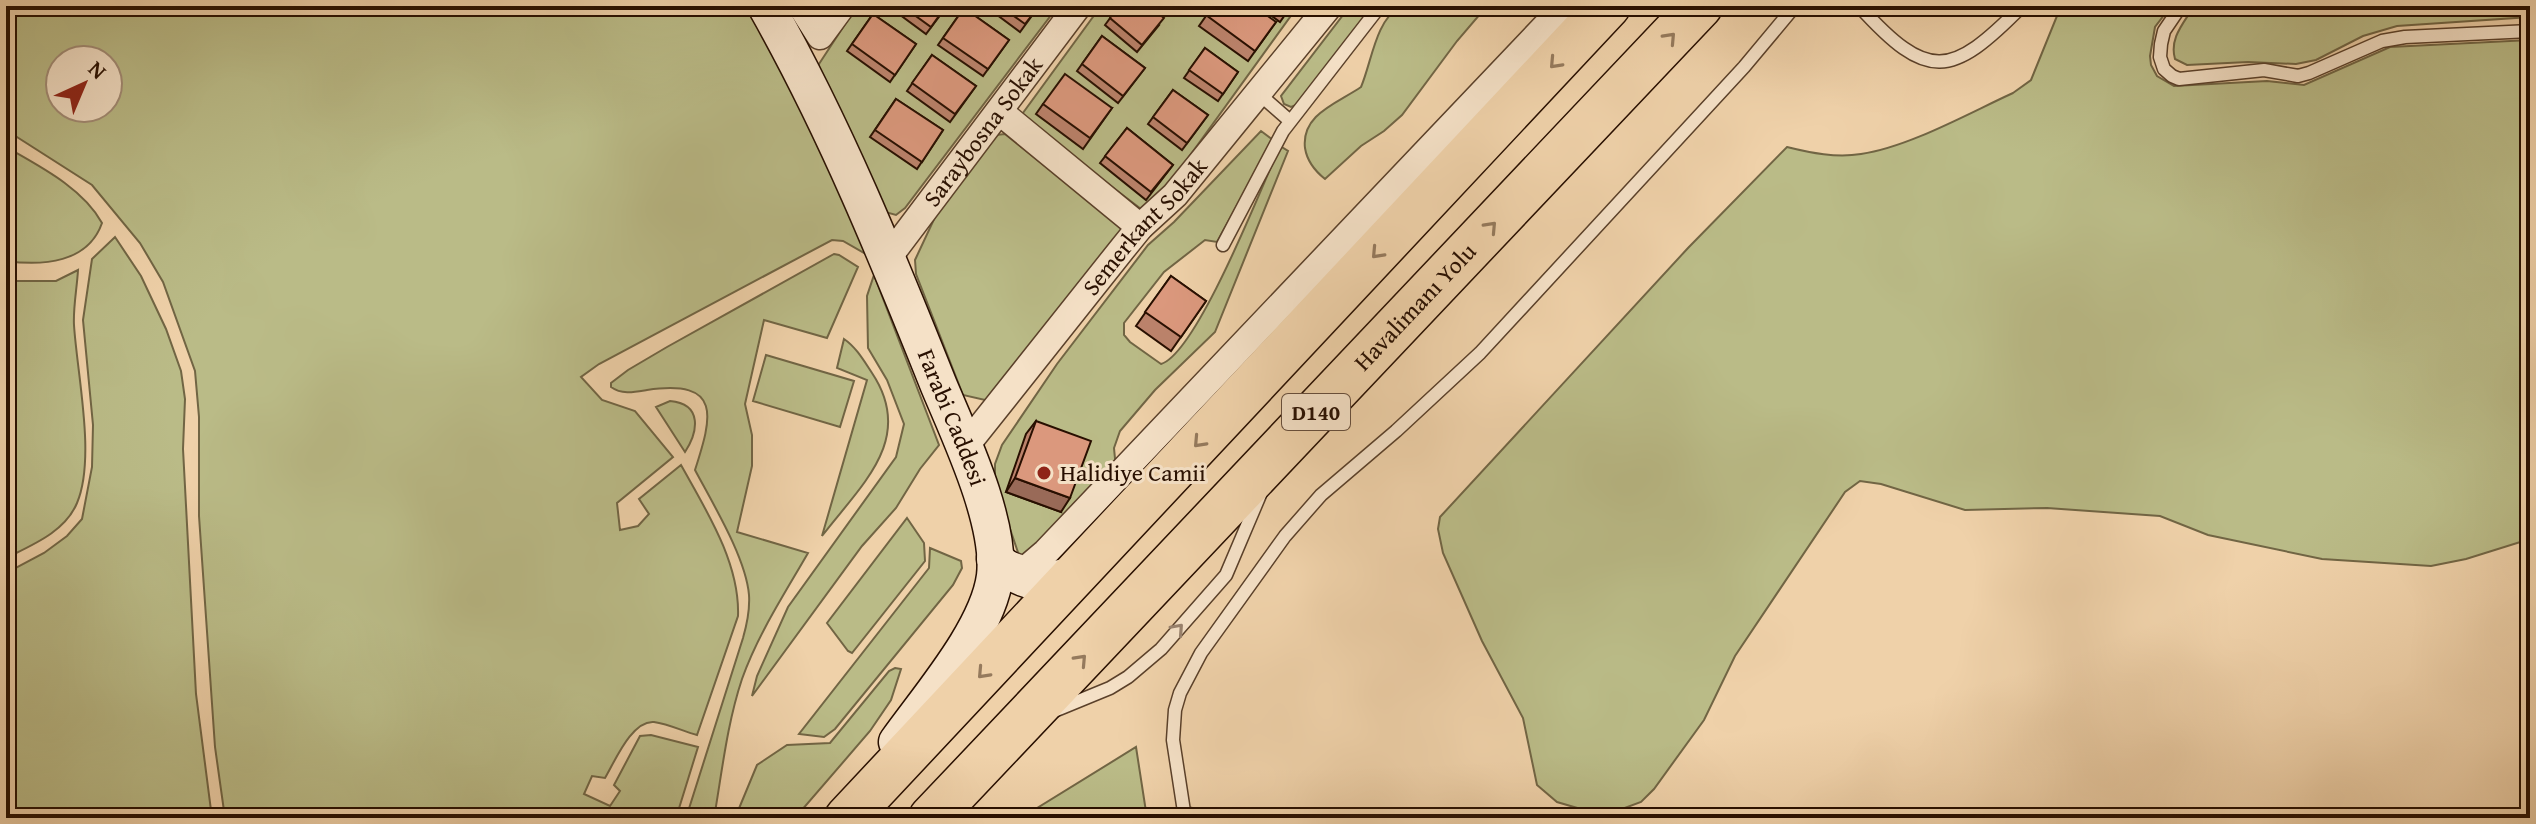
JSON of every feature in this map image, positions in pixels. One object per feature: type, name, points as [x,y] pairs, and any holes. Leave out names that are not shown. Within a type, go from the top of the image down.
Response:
[{"type":"highway","name":"D140","points":[[845,818],[1608,6]]},
{"type":"highway","name":"Havalimanı Yolu","points":[[931,818],[1700,6]]},
{"type":"highway","points":[[939,818],[1005,740]]},
{"type":"street","name":"Farabi Caddesi","points":[[766,6],[833,136],[888,258],[984,502],[995,559],[993,587],[973,634],[845,818]]},
{"type":"street","points":[[801,6],[820,36],[842,6]]},
{"type":"street","name":"Saraybosna Sokak","points":[[888,258],[1078,6]]},
{"type":"street","name":"Semerkant Sokak","points":[[964,448],[1140,227],[1164,207],[1329,6]]},
{"type":"street","points":[[995,559],[1025,570],[1046,552],[1565,6]]},
{"type":"street","points":[[1000,112],[1140,227]]},
{"type":"street","points":[[995,559],[1015,576],[1027,580],[1055,580],[1076,574]]},
{"type":"lane","points":[[1223,245],[1290,121],[1380,6]]},
{"type":"lane","points":[[1210,818],[1185,815],[1173,740],[1175,710],[1180,693],[1201,653],[1243,593],[1285,536],[1321,495],[1480,353],[1744,67],[1795,6]]},
{"type":"lane","points":[[1862,7],[1897,46],[1935,62],[1953,60],[1973,50],[2022,6]]},
{"type":"lane","points":[[2181,6],[2164,31],[2160,57],[2164,69],[2179,79],[2264,70],[2298,76],[2382,41],[2405,37],[2530,31]]},
{"type":"lane","points":[[1258,93],[1290,121]]},
{"type":"lane","points":[[1005,740],[1110,688],[1161,649],[1221,581],[1236,553],[1277,452]]},
{"type":"lane","points":[[1221,581],[1243,593]]},
{"type":"green space","points":[[6,6],[747,6],[778,53],[871,257],[843,241],[832,240],[599,364],[581,377],[602,400],[635,411],[673,457],[617,503],[620,530],[638,526],[649,514],[639,499],[681,465],[720,538],[733,576],[738,616],[697,735],[659,723],[646,723],[631,734],[605,778],[592,776],[584,794],[610,806],[620,791],[614,785],[640,736],[651,735],[698,747],[676,818],[225,818],[215,747],[199,516],[199,417],[195,371],[163,282],[140,243],[92,185],[6,130]]},
{"type":"green space","points":[[857,6],[1058,6],[905,208],[896,215],[885,212],[817,67]]},
{"type":"green space","points":[[1101,6],[1298,6],[1152,208],[1145,212],[1020,117]]},
{"type":"green space","points":[[1350,6],[1374,6],[1296,105],[1291,107],[1284,104],[1281,96]]},
{"type":"green space","points":[[1400,6],[1487,6],[1402,115],[1325,179],[1306,153],[1305,136],[1309,126],[1323,111],[1361,87],[1380,32]]},
{"type":"green space","points":[[2061,6],[2171,6],[2155,27],[2150,56],[2157,76],[2174,86],[2267,81],[2304,85],[2390,47],[2530,40],[2530,539],[2466,559],[2431,566],[2322,559],[2208,535],[2160,516],[2047,508],[1965,510],[1881,484],[1860,481],[1845,492],[1735,656],[1704,720],[1654,789],[1641,802],[1622,809],[1591,812],[1557,802],[1537,785],[1523,718],[1482,641],[1443,553],[1438,529],[1440,517],[1688,248],[1787,147],[1833,155],[1880,150],[1938,128],[2013,93],[2031,80]]},
{"type":"green space","points":[[2194,6],[2530,6],[2530,17],[2397,26],[2363,36],[2316,60],[2296,64],[2248,62],[2187,65],[2175,59],[2174,44],[2178,31]]},
{"type":"green space","points":[[1261,131],[1273,140],[1217,242],[1205,240],[1164,272],[1124,323],[1124,335],[1130,342],[1161,364],[1176,353],[1210,301],[1280,146],[1288,151],[1215,332],[1155,390],[1120,431],[1114,448],[1116,469],[1023,567],[995,485],[995,464],[1002,445],[1057,364],[1148,245]]},
{"type":"green space","points":[[1005,134],[1124,229],[991,398],[985,400],[963,395],[916,274],[915,260],[943,200],[996,135]]},
{"type":"green space","points":[[6,147],[59,179],[94,210],[102,223],[86,247],[63,259],[49,262],[6,261]]},
{"type":"green space","points":[[115,237],[141,276],[166,329],[181,371],[185,399],[183,449],[196,694],[212,818],[6,818],[6,573],[44,553],[67,536],[82,519],[92,467],[93,425],[83,320],[92,259]]},
{"type":"green space","points":[[834,254],[858,267],[827,338],[764,320],[745,404],[752,435],[752,466],[737,532],[808,553],[748,662],[729,731],[714,818],[686,818],[744,633],[749,606],[747,580],[728,531],[695,470],[707,418],[706,406],[700,397],[689,390],[672,388],[624,392],[615,390],[611,383],[667,347]]},
{"type":"green space","points":[[78,270],[74,318],[84,416],[82,484],[72,513],[56,530],[6,558],[6,281],[56,281]]},
{"type":"green space","points":[[874,275],[939,445],[896,508],[862,546],[752,696],[757,676],[788,607],[896,457],[904,424],[887,380],[868,348],[867,296]]},
{"type":"green space","points":[[844,339],[872,373],[884,397],[888,419],[886,440],[867,479],[822,536],[867,380],[837,368]]},
{"type":"green space","points":[[766,355],[854,381],[840,427],[753,401]]},
{"type":"green space","points":[[670,401],[681,403],[693,413],[695,428],[685,452],[656,407]]},
{"type":"green space","points":[[907,518],[924,543],[925,561],[852,653],[827,623]]},
{"type":"green space","points":[[930,548],[961,561],[962,568],[953,585],[835,729],[824,737],[799,734],[929,568]]},
{"type":"green space","points":[[901,669],[891,700],[870,731],[795,818],[735,818],[757,765],[787,745],[830,743],[889,671]]},
{"type":"green space","points":[[1136,747],[1147,818],[1021,818]]},
{"type":"building","points":[[902,6],[946,6],[931,27]]},
{"type":"building","points":[[1000,6],[1039,6],[1025,24]]},
{"type":"building","points":[[1119,6],[1149,6],[1164,18],[1142,45],[1110,18]]},
{"type":"building","points":[[1213,6],[1254,6],[1276,22],[1255,51],[1206,15]]},
{"type":"building","points":[[1273,6],[1291,6],[1285,14]]},
{"type":"building","points":[[964,8],[1009,40],[988,69],[943,38]]},
{"type":"building","points":[[873,14],[916,44],[895,75],[852,44]]},
{"type":"building","points":[[1102,36],[1145,68],[1123,96],[1082,64]]},
{"type":"building","points":[[1205,48],[1238,72],[1223,94],[1189,70]]},
{"type":"building","points":[[932,55],[976,86],[955,114],[912,83]]},
{"type":"building","points":[[1065,74],[1112,108],[1090,138],[1043,104]]},
{"type":"building","points":[[1173,90],[1208,115],[1187,143],[1153,117]]},
{"type":"building","points":[[896,99],[943,130],[922,162],[875,130]]},
{"type":"building","points":[[1127,128],[1173,165],[1151,192],[1105,156]]},
{"type":"building","points":[[1171,276],[1206,301],[1181,337],[1145,312]]},
{"type":"building","name":"Halidiye Camii","points":[[1036,421],[1091,441],[1070,498],[1015,478]]},
{"type":"place","name":"Halidiye Camii","points":[[1044,473]]}]
